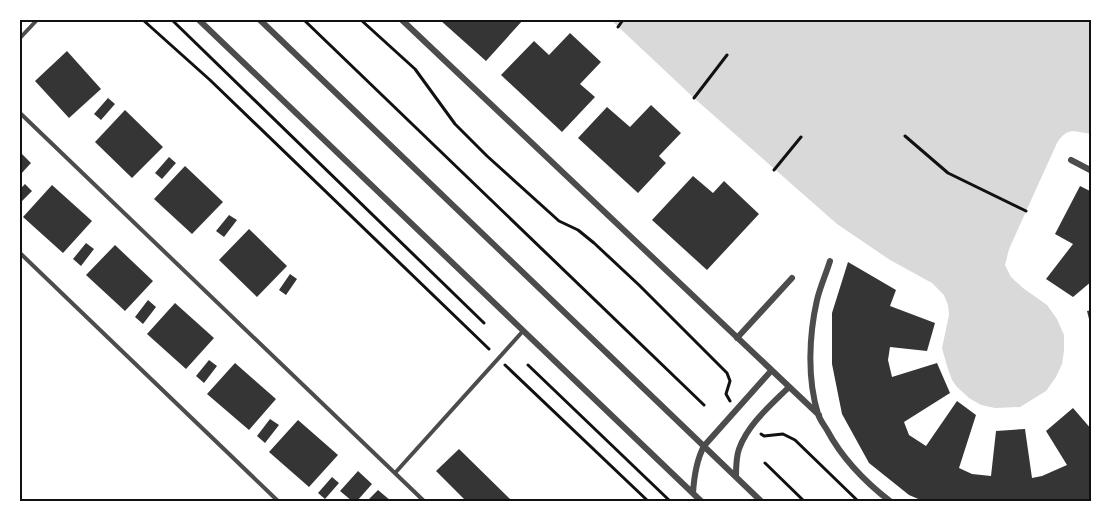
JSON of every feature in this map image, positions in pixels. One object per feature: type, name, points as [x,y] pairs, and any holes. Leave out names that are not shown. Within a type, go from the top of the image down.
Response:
[{"type":"street","points":[[199,20],[702,501]]},
{"type":"street","points":[[260,20],[762,501]]},
{"type":"street","points":[[402,20],[819,415]]},
{"type":"street","points":[[1071,160],[1092,171]]},
{"type":"street","points":[[830,261],[817,298],[811,337],[811,376],[819,415],[832,441],[849,464],[870,485],[891,501]]},
{"type":"street","points":[[737,338],[792,278]]},
{"type":"street","points":[[693,493],[695,473],[704,446],[771,371]]},
{"type":"street","points":[[736,477],[739,448],[751,427],[789,387]]},
{"type":"lane","points":[[20,38],[37,20]]},
{"type":"lane","points":[[20,113],[424,501]]},
{"type":"lane","points":[[20,253],[279,501]]},
{"type":"lane","points":[[395,473],[524,330]]},
{"type":"path","points":[[143,20],[210,80],[489,349]]},
{"type":"path","points":[[172,20],[484,323]]},
{"type":"path","points":[[304,20],[704,405]]},
{"type":"path","points":[[361,20],[415,69],[456,124],[487,156],[559,221],[578,230],[594,243],[727,373],[730,381],[726,394],[736,411]]},
{"type":"path","points":[[618,27],[623,20]]},
{"type":"path","points":[[694,99],[727,55]]},
{"type":"path","points":[[906,136],[948,173],[1026,211]]},
{"type":"path","points":[[774,170],[801,137]]},
{"type":"path","points":[[503,364],[649,501]]},
{"type":"path","points":[[528,365],[671,501]]},
{"type":"path","points":[[751,427],[764,436],[783,434],[795,440],[860,501]]},
{"type":"path","points":[[765,463],[805,501]]},
{"type":"shaded area","points":[[611,20],[1091,20],[1091,134],[1068,132],[1057,143],[1009,249],[1005,265],[1011,277],[1047,305],[1064,335],[1062,364],[1046,391],[1020,407],[995,408],[981,405],[969,398],[952,380],[942,348],[949,315],[944,295],[932,283],[890,260],[837,224],[694,98]]},
{"type":"building","points":[[440,20],[523,20],[486,61]]},
{"type":"building","points":[[570,33],[601,62],[580,84],[595,97],[562,132],[501,75],[534,41],[549,55]]},
{"type":"building","points":[[67,51],[101,89],[69,118],[35,81]]},
{"type":"building","points":[[108,98],[115,104],[101,120],[94,114]]},
{"type":"building","points":[[651,105],[681,133],[659,156],[666,163],[638,193],[578,138],[607,107],[630,127]]},
{"type":"building","points":[[125,110],[163,147],[132,178],[95,142]]},
{"type":"building","points":[[20,152],[31,163],[20,175]]},
{"type":"building","points":[[169,157],[176,163],[162,179],[155,173]]},
{"type":"building","points":[[185,166],[223,202],[192,234],[154,199]]},
{"type":"building","points":[[693,176],[713,193],[724,181],[759,214],[707,270],[652,220]]},
{"type":"building","points":[[25,184],[32,191],[20,203],[20,189]]},
{"type":"building","points":[[52,185],[92,221],[63,253],[23,217]]},
{"type":"building","points":[[1080,186],[1092,192],[1092,281],[1073,297],[1046,279],[1073,244],[1055,234]]},
{"type":"building","points":[[229,215],[237,220],[224,237],[216,231]]},
{"type":"building","points":[[249,229],[287,266],[257,297],[219,260]]},
{"type":"building","points":[[86,243],[94,249],[81,266],[73,259]]},
{"type":"building","points":[[115,245],[153,281],[125,311],[86,275]]},
{"type":"building","points":[[848,262],[896,290],[890,306],[935,323],[927,351],[890,347],[888,360],[892,377],[937,363],[950,393],[904,422],[909,435],[926,446],[957,401],[976,415],[959,468],[972,474],[991,476],[996,431],[1025,429],[1032,478],[1067,465],[1046,431],[1073,408],[1092,430],[1092,501],[923,501],[909,495],[869,463],[842,414],[832,364],[832,313]]},
{"type":"building","points":[[290,274],[297,279],[286,295],[279,290]]},
{"type":"building","points":[[148,300],[156,307],[143,324],[135,317]]},
{"type":"building","points":[[175,303],[214,338],[186,369],[147,334]]},
{"type":"building","points":[[1092,310],[1092,327],[1091,327],[1087,311]]},
{"type":"building","points":[[209,360],[217,366],[204,383],[196,376]]},
{"type":"building","points":[[235,363],[276,399],[249,430],[207,394]]},
{"type":"building","points":[[270,419],[279,425],[265,443],[257,436]]},
{"type":"building","points":[[298,420],[338,455],[309,487],[269,452]]},
{"type":"building","points":[[459,449],[512,501],[466,501],[436,471]]},
{"type":"building","points":[[358,471],[372,484],[357,501],[352,501],[340,491]]},
{"type":"building","points":[[332,477],[339,483],[325,499],[318,493]]},
{"type":"building","points":[[378,490],[391,501],[367,501]]}]
